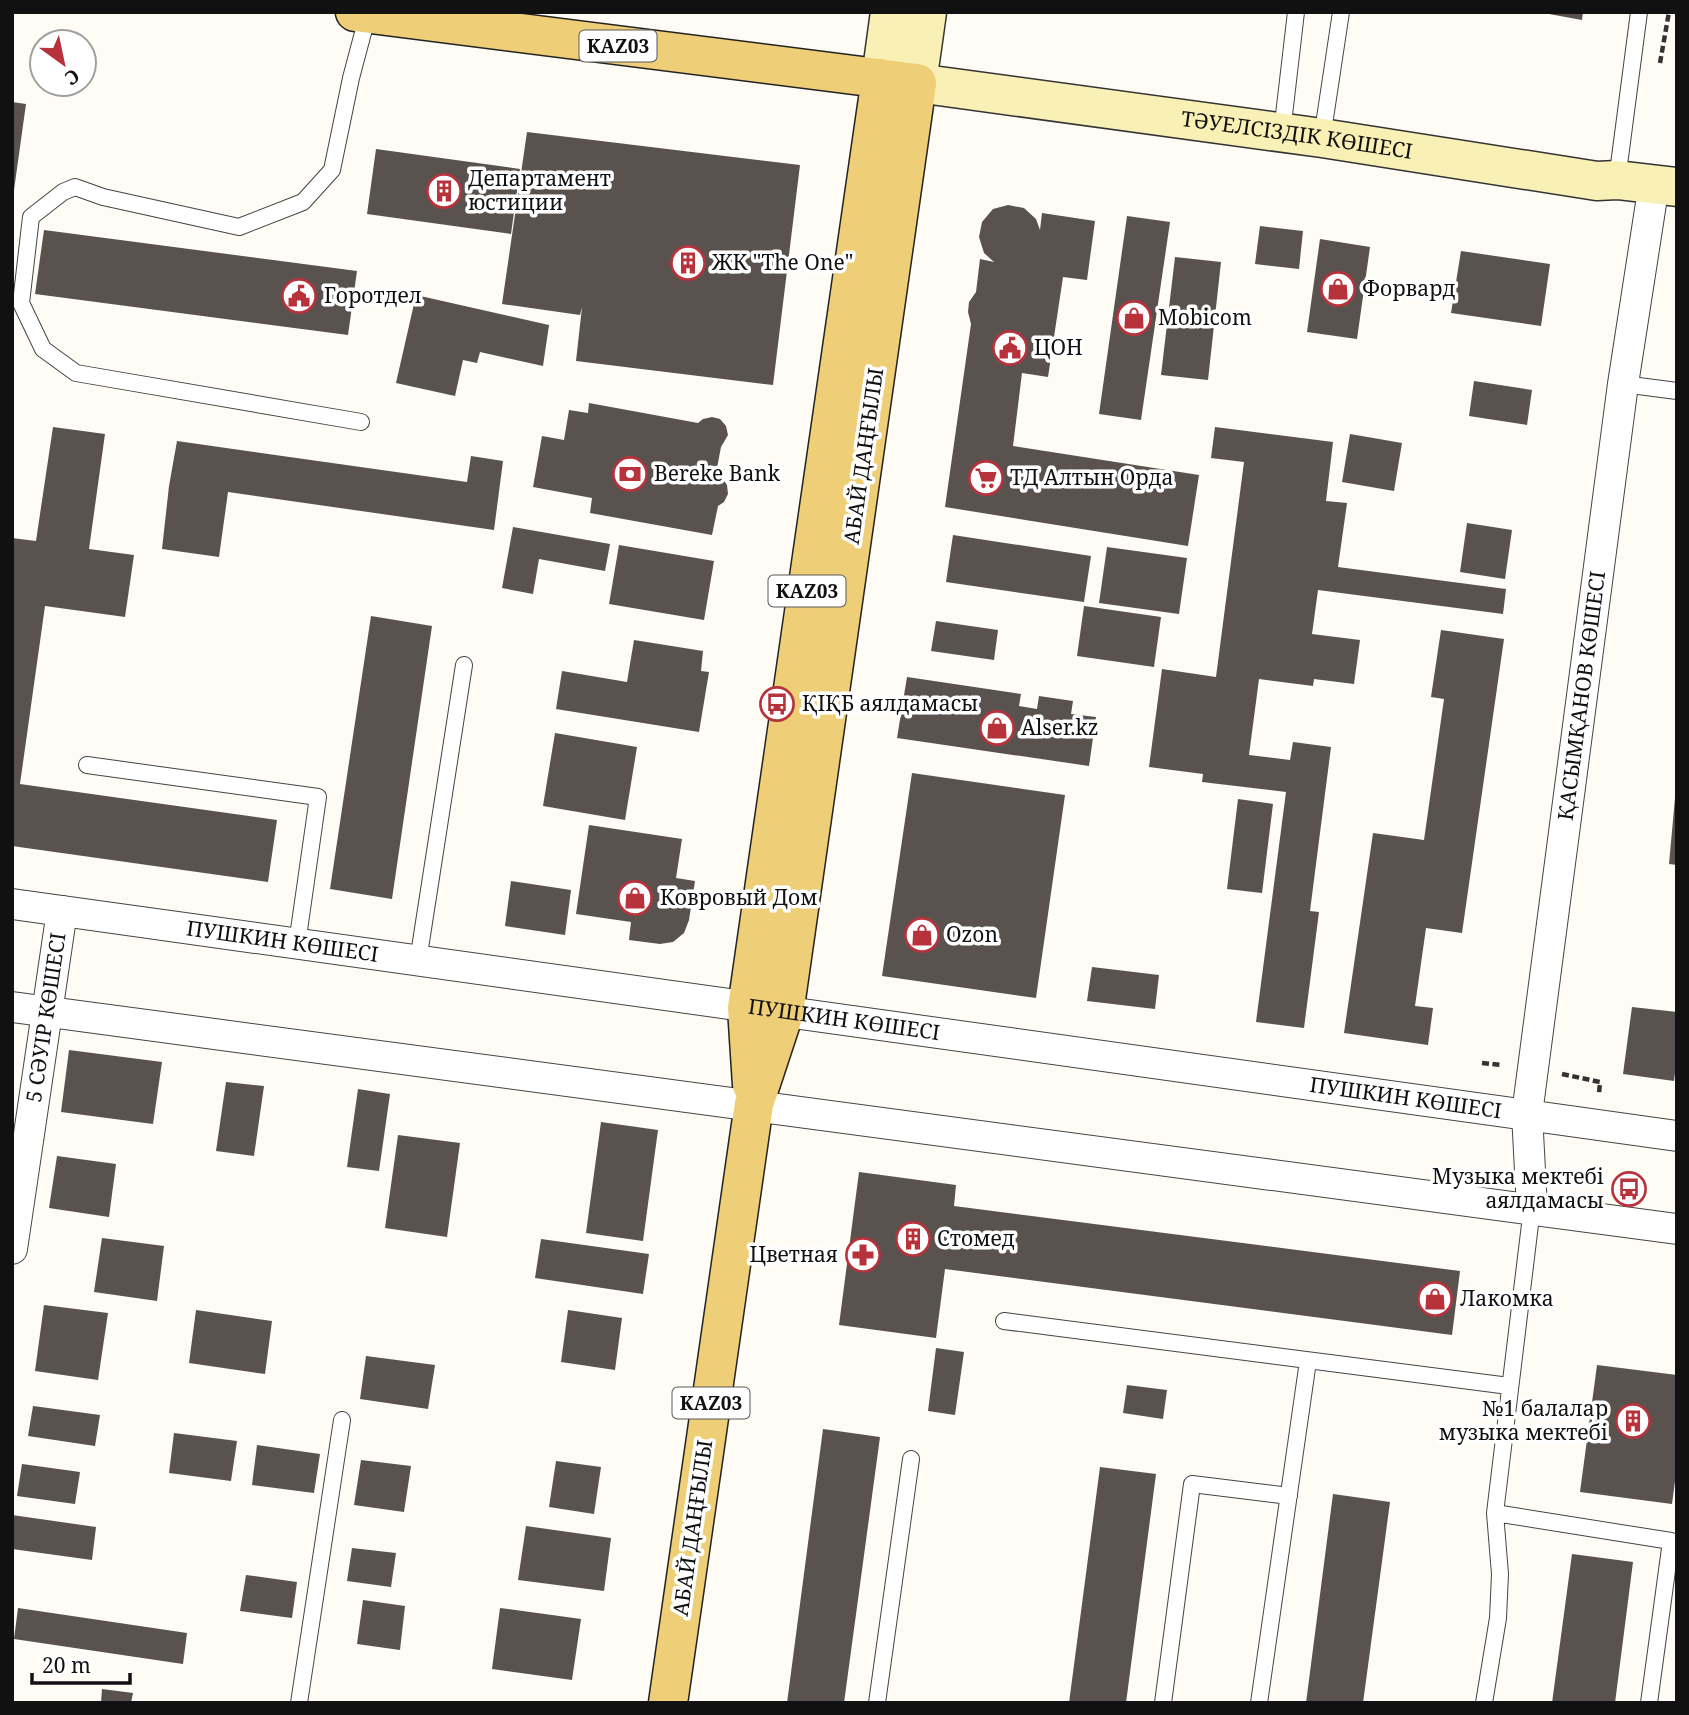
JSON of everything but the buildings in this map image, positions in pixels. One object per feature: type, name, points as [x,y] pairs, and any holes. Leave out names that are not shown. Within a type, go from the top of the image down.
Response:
[{"type":"main road","name":"АБАЙ ДАҢҒЫЛЫ","points":[[890,12],[899,81]]},
{"type":"main road","name":"АБАЙ ДАҢҒЫЛЫ","points":[[668,1703],[899,81],[927,12]]},
{"type":"main road","name":"ТӘУЕЛСІЗДІК КӨШЕСІ","points":[[362,13],[463,19],[1282,132],[1597,181],[1617,180],[1666,185]]},
{"type":"street","name":"ҚАСЫМҚАНОВ КӨШЕСІ","points":[[1531,1208],[1527,1114],[1623,384],[1666,185]]},
{"type":"street","name":"ПУШКИН КӨШЕСІ","points":[[12,904],[1677,1136]]},
{"type":"street","name":"5 СӘУІР КӨШЕСІ","points":[[12,1249],[62,911]]},
{"type":"street","points":[[12,1007],[1677,1229]]},
{"type":"lane","points":[[1282,132],[1296,12]]},
{"type":"lane","points":[[1322,138],[1340,12]]},
{"type":"lane","points":[[1617,180],[1639,12]]},
{"type":"lane","points":[[361,422],[76,373],[43,349],[20,303],[31,217],[63,192],[75,187],[103,198],[239,227],[303,202],[332,170],[362,13]]},
{"type":"lane","points":[[1623,384],[1677,391]]},
{"type":"lane","points":[[418,961],[464,665]]},
{"type":"lane","points":[[87,765],[318,797],[297,944]]},
{"type":"lane","points":[[1484,1703],[1498,1618],[1500,1574],[1495,1513],[1531,1208]]},
{"type":"lane","points":[[1004,1321],[1509,1385]]},
{"type":"lane","points":[[1259,1703],[1308,1361]]},
{"type":"lane","points":[[299,1703],[342,1420]]},
{"type":"lane","points":[[877,1703],[911,1459]]},
{"type":"lane","points":[[1163,1703],[1192,1484],[1289,1496]]},
{"type":"lane","points":[[1495,1513],[1671,1541],[1649,1703]]},
{"type":"path","points":[[1660,66],[1669,12]]},
{"type":"place","name":"Департамент юстиции","points":[[444,191]]},
{"type":"place","name":"ЖК \"The One\"","points":[[688,263]]},
{"type":"place","name":"Форвард","points":[[1338,289]]},
{"type":"place","name":"Горотдел","points":[[299,296]]},
{"type":"place","name":"Mobicom","points":[[1134,318]]},
{"type":"place","name":"ЦОН","points":[[1010,348]]},
{"type":"place","name":"Bereke Bank","points":[[630,474]]},
{"type":"place","name":"ТД Алтын Орда","points":[[986,478]]},
{"type":"place","name":"ҚІҚБ аялдамасы","points":[[777,704]]},
{"type":"place","name":"Alser.kz","points":[[997,728]]},
{"type":"place","name":"Ковровый Дом","points":[[635,898]]},
{"type":"place","name":"Ozon","points":[[922,935]]},
{"type":"place","name":"Музыка мектебі аялдамасы","points":[[1629,1189]]},
{"type":"place","name":"Стомед","points":[[913,1239]]},
{"type":"place","name":"Цветная","points":[[863,1255]]},
{"type":"place","name":"Лакомка","points":[[1435,1299]]},
{"type":"place","name":"№1 балалар музыка мектебі","points":[[1633,1421]]}]
